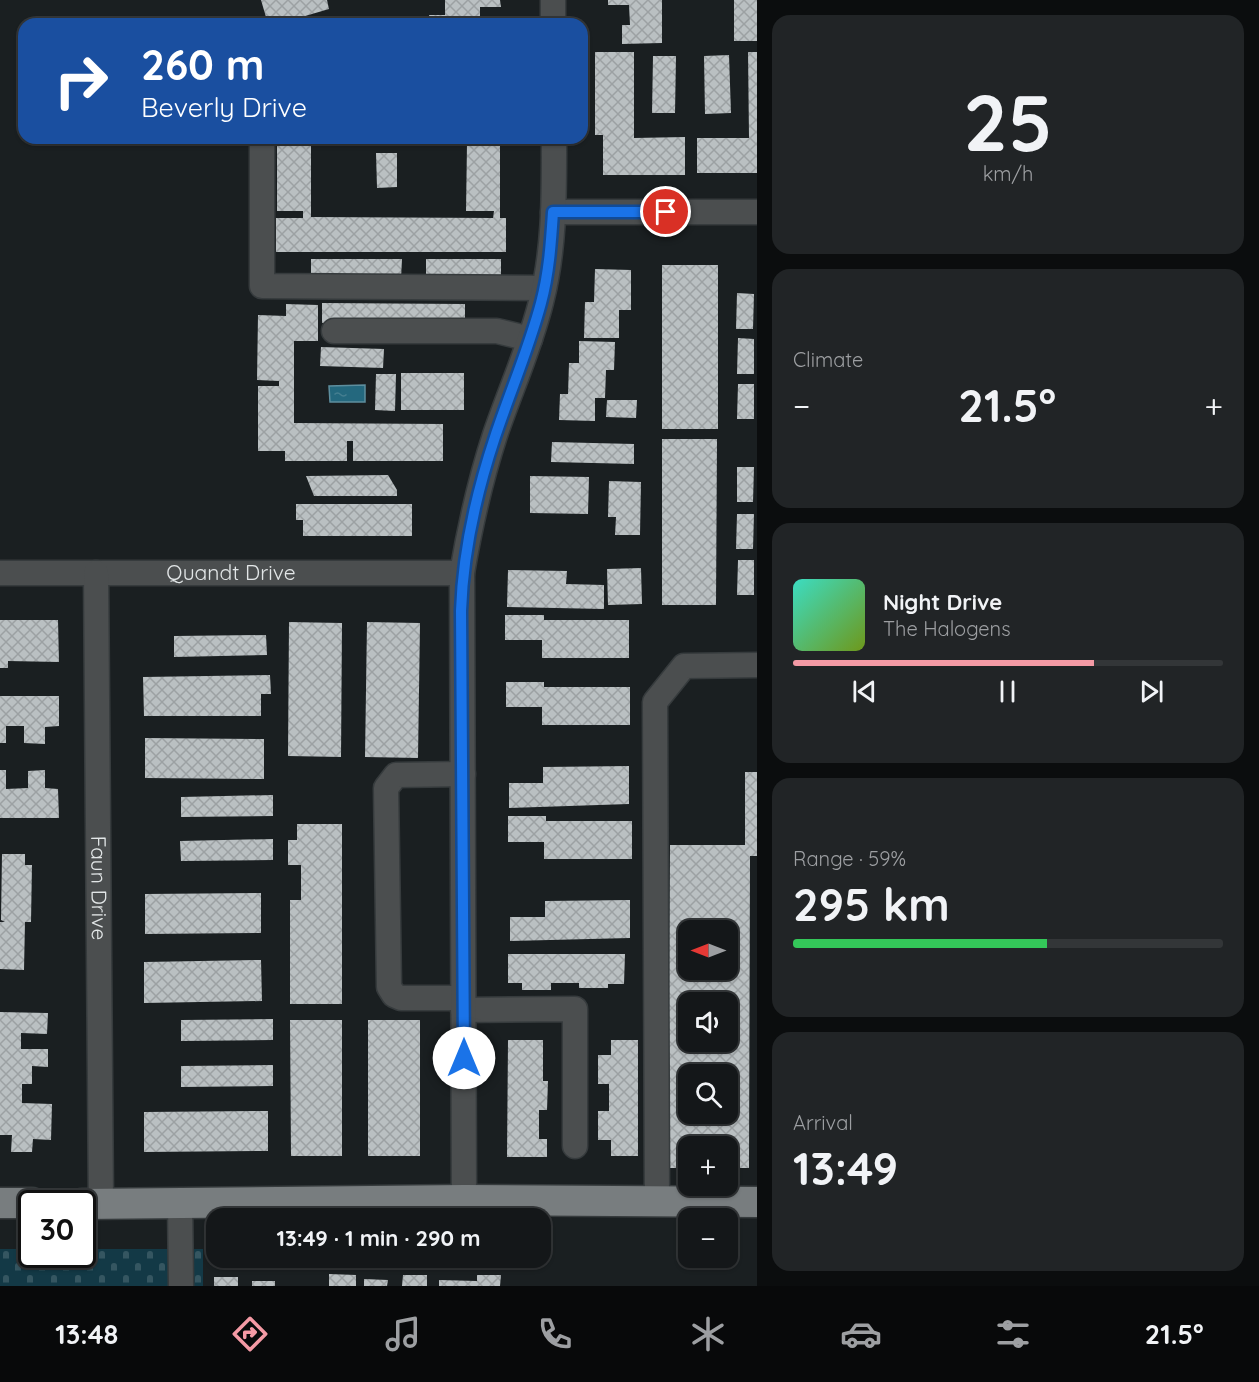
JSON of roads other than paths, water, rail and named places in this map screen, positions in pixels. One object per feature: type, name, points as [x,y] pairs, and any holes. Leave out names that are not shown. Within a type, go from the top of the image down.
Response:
[{"type":"main road","points":[[96,1204],[464,1200],[756,1202]]},
{"type":"main road","points":[[0,1203],[18,1203]]},
{"type":"street","points":[[553,0],[553,18]]},
{"type":"street","points":[[262,144],[262,286],[544,288]]},
{"type":"street","points":[[464,1200],[462,573],[471,520],[482,477],[530,339],[544,288],[553,212],[554,144]]},
{"type":"street","points":[[553,212],[756,212]]},
{"type":"street","points":[[334,331],[497,331],[530,339]]},
{"type":"street","name":"Quandt Drive","points":[[0,573],[462,573]]},
{"type":"street","name":"Faun Drive","points":[[92,1190],[96,573]]},
{"type":"street","points":[[657,1201],[656,702],[684,666],[756,665]]},
{"type":"street","points":[[463,774],[396,774],[386,788],[389,987],[394,995],[401,999],[574,1009],[574,1146]]},
{"type":"street","points":[[180,1203],[181,1286]]},
{"type":"water","points":[[365,385],[365,402],[330,402],[329,386]]}]
